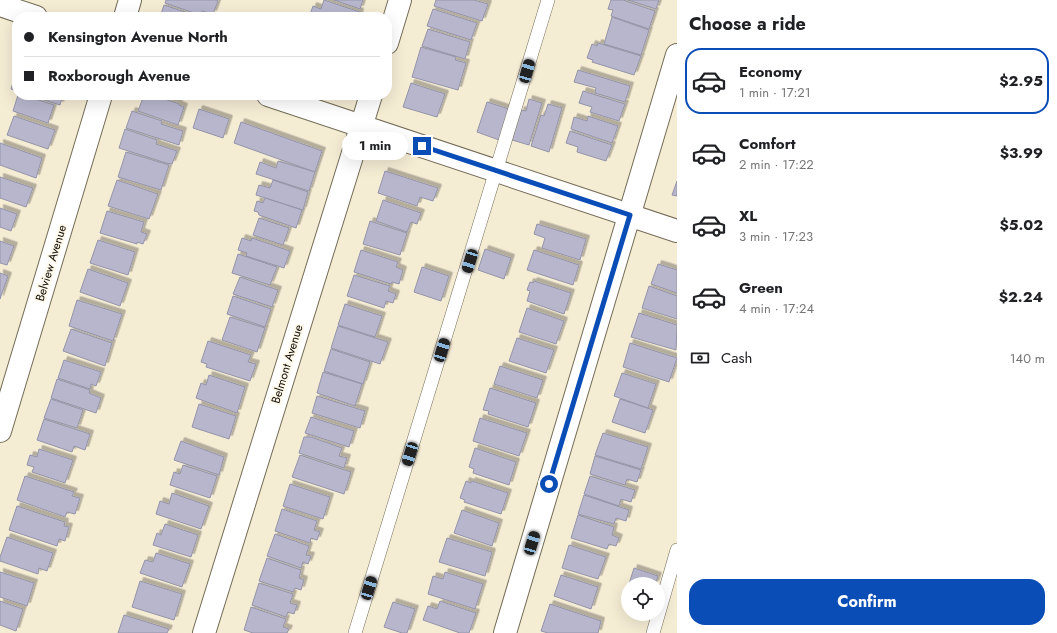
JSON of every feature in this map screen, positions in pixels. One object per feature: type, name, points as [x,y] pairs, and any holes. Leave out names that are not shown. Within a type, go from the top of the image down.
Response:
[{"type":"street","points":[[126,12],[130,0]]},
{"type":"street","points":[[392,26],[400,0]]},
{"type":"street","points":[[0,5],[21,12]]},
{"type":"street","points":[[505,633],[677,55]]},
{"type":"street","name":"Belview Avenue","points":[[0,431],[99,100]]},
{"type":"street","points":[[283,100],[677,231]]},
{"type":"street","name":"Belmont Avenue","points":[[204,633],[369,100]]},
{"type":"lane","points":[[356,633],[548,0]]},
{"type":"lane","points":[[653,633],[677,550]]},
{"type":"building","points":[[166,0],[218,1],[214,12],[191,12],[165,3]]},
{"type":"building","points":[[324,0],[360,12],[311,12],[313,6],[321,9]]},
{"type":"building","points":[[334,0],[363,0],[360,9]]},
{"type":"building","points":[[436,0],[474,0],[488,4],[482,21],[434,6]]},
{"type":"building","points":[[611,0],[623,0],[655,11],[649,29],[611,16],[613,10],[608,9]]},
{"type":"building","points":[[628,0],[659,0],[656,9]]},
{"type":"building","points":[[164,5],[185,12],[162,12]]},
{"type":"building","points":[[433,9],[477,23],[471,40],[427,26]]},
{"type":"building","points":[[612,17],[649,30],[641,55],[604,44]]},
{"type":"building","points":[[428,29],[470,42],[465,59],[422,46]]},
{"type":"building","points":[[598,43],[641,56],[634,75],[592,62],[593,60],[587,58],[592,44],[597,46]]},
{"type":"building","points":[[421,47],[456,57],[455,60],[466,63],[458,90],[412,77]]},
{"type":"building","points":[[578,70],[630,86],[625,102],[595,93],[596,88],[574,82]]},
{"type":"building","points":[[411,83],[445,94],[437,117],[403,107]]},
{"type":"building","points":[[583,91],[625,104],[619,121],[590,112],[592,107],[579,103]]},
{"type":"building","points":[[529,99],[542,103],[529,145],[512,140],[521,110],[526,111]]},
{"type":"building","points":[[16,100],[38,100],[54,105],[48,123],[13,111]]},
{"type":"building","points":[[44,100],[62,100],[60,105]]},
{"type":"building","points":[[142,100],[167,100],[184,107],[178,125],[138,111]]},
{"type":"building","points":[[487,102],[509,109],[499,140],[477,132]]},
{"type":"building","points":[[548,104],[562,108],[549,152],[531,146],[541,115],[544,116]]},
{"type":"building","points":[[199,109],[229,119],[223,138],[193,128]]},
{"type":"building","points":[[132,111],[162,121],[161,124],[183,131],[179,145],[126,128]]},
{"type":"building","points":[[14,116],[55,130],[48,149],[7,135]]},
{"type":"building","points":[[588,116],[618,126],[612,143],[571,129],[574,117],[587,121]]},
{"type":"building","points":[[241,122],[322,151],[315,172],[234,143]]},
{"type":"building","points":[[125,129],[157,140],[156,144],[177,151],[172,164],[119,148]]},
{"type":"building","points":[[570,131],[612,145],[606,161],[577,152],[578,147],[566,143]]},
{"type":"building","points":[[0,143],[42,158],[36,178],[0,165]]},
{"type":"building","points":[[126,152],[169,165],[161,190],[118,177]]},
{"type":"building","points":[[278,161],[315,172],[309,191],[256,174],[260,162],[276,168]]},
{"type":"building","points":[[385,171],[438,188],[433,201],[420,197],[417,206],[378,193]]},
{"type":"building","points":[[0,177],[33,188],[26,207],[0,198]]},
{"type":"building","points":[[117,180],[158,194],[149,219],[108,206]]},
{"type":"building","points":[[273,180],[308,192],[303,210],[256,195],[259,185],[270,188]]},
{"type":"building","points":[[677,181],[677,196],[672,195]]},
{"type":"building","points":[[265,198],[302,210],[296,228],[259,215],[258,212],[254,211],[257,201],[263,203]]},
{"type":"building","points":[[383,200],[421,213],[417,224],[411,222],[407,232],[376,221]]},
{"type":"building","points":[[0,208],[17,214],[11,231],[0,227]]},
{"type":"building","points":[[107,211],[144,222],[141,232],[147,234],[143,244],[137,242],[137,244],[100,233]]},
{"type":"building","points":[[259,218],[289,228],[283,245],[253,235]]},
{"type":"building","points":[[370,221],[407,233],[400,255],[363,244]]},
{"type":"building","points":[[537,224],[586,239],[580,260],[542,248],[545,238],[534,234]]},
{"type":"building","points":[[242,238],[251,241],[252,238],[290,251],[284,268],[246,256],[247,253],[238,250]]},
{"type":"building","points":[[98,240],[135,252],[128,275],[90,263]]},
{"type":"building","points":[[0,241],[14,246],[7,265],[0,263]]},
{"type":"building","points":[[485,249],[511,258],[504,279],[478,270]]},
{"type":"building","points":[[361,250],[398,262],[396,267],[403,270],[399,284],[392,282],[391,284],[354,272]]},
{"type":"building","points":[[534,250],[579,265],[573,285],[527,270]]},
{"type":"building","points":[[238,254],[277,267],[270,285],[232,273]]},
{"type":"building","points":[[658,264],[677,270],[677,293],[651,284]]},
{"type":"building","points":[[422,267],[449,276],[441,301],[414,292]]},
{"type":"building","points":[[88,269],[128,283],[120,306],[80,292]]},
{"type":"building","points":[[0,273],[8,276],[0,299]]},
{"type":"building","points":[[354,275],[390,286],[388,291],[396,294],[393,303],[386,301],[384,308],[347,296]]},
{"type":"building","points":[[240,277],[278,290],[272,307],[233,294]]},
{"type":"building","points":[[534,281],[571,293],[564,314],[527,301],[530,291],[527,290],[530,282],[533,283]]},
{"type":"building","points":[[649,286],[677,296],[677,319],[642,308]]},
{"type":"building","points":[[233,296],[271,309],[265,327],[227,314]]},
{"type":"building","points":[[77,300],[122,314],[113,341],[69,326]]},
{"type":"building","points":[[345,304],[382,316],[375,337],[338,325]]},
{"type":"building","points":[[527,308],[564,321],[556,344],[519,332]]},
{"type":"building","points":[[639,313],[677,325],[676,350],[631,337]]},
{"type":"building","points":[[230,317],[265,328],[257,352],[222,340]]},
{"type":"building","points":[[338,326],[388,342],[380,364],[331,348]]},
{"type":"building","points":[[71,329],[112,343],[105,366],[63,351]]},
{"type":"building","points":[[517,338],[554,350],[546,373],[509,361]]},
{"type":"building","points":[[208,341],[251,355],[248,362],[256,364],[250,381],[206,367],[207,364],[201,362]]},
{"type":"building","points":[[630,343],[677,358],[669,382],[623,367]]},
{"type":"building","points":[[331,349],[370,362],[363,384],[324,371]]},
{"type":"building","points":[[64,360],[101,372],[96,386],[91,384],[90,389],[58,378]]},
{"type":"building","points":[[500,366],[543,380],[537,398],[494,384]]},
{"type":"building","points":[[323,372],[362,384],[355,406],[317,393]]},
{"type":"building","points":[[622,373],[656,384],[648,408],[614,396]]},
{"type":"building","points":[[209,375],[245,387],[237,413],[196,398],[201,383],[206,385]]},
{"type":"building","points":[[57,379],[90,390],[89,393],[101,398],[96,413],[51,398]]},
{"type":"building","points":[[490,388],[536,403],[528,427],[488,414],[489,411],[483,410]]},
{"type":"building","points":[[317,396],[365,411],[360,428],[312,413]]},
{"type":"building","points":[[51,399],[83,410],[77,428],[44,418]]},
{"type":"building","points":[[620,399],[653,410],[645,433],[612,422]]},
{"type":"building","points":[[199,404],[236,416],[229,439],[192,427]]},
{"type":"building","points":[[311,417],[354,431],[349,447],[305,433]]},
{"type":"building","points":[[480,418],[527,433],[519,456],[473,441]]},
{"type":"building","points":[[44,419],[90,434],[85,450],[74,446],[72,452],[37,440]]},
{"type":"building","points":[[603,433],[648,447],[641,469],[595,455]]},
{"type":"building","points":[[304,437],[311,437],[342,448],[339,456],[347,458],[344,468],[299,453]]},
{"type":"building","points":[[181,441],[224,457],[219,475],[174,460]]},
{"type":"building","points":[[475,448],[516,462],[509,485],[473,473],[474,469],[469,467]]},
{"type":"building","points":[[39,449],[73,460],[65,483],[32,472],[34,467],[27,465],[30,455],[37,457]]},
{"type":"building","points":[[300,455],[351,472],[344,494],[292,477]]},
{"type":"building","points":[[595,456],[641,470],[637,482],[627,479],[625,485],[590,474]]},
{"type":"building","points":[[183,465],[217,476],[210,498],[170,485],[174,472],[180,474]]},
{"type":"building","points":[[25,476],[74,492],[72,496],[80,498],[75,514],[67,512],[65,517],[17,500]]},
{"type":"building","points":[[590,476],[635,490],[631,502],[621,499],[619,506],[584,494]]},
{"type":"building","points":[[466,481],[471,483],[472,481],[508,493],[501,514],[464,502],[465,500],[460,498]]},
{"type":"building","points":[[290,484],[330,497],[323,519],[283,506]]},
{"type":"building","points":[[172,493],[209,506],[201,529],[156,514],[160,501],[169,504]]},
{"type":"building","points":[[584,495],[629,510],[626,521],[616,518],[614,524],[578,514]]},
{"type":"building","points":[[17,506],[65,522],[64,526],[69,527],[65,541],[59,539],[57,546],[9,530]]},
{"type":"building","points":[[282,509],[317,521],[314,530],[320,532],[317,540],[311,538],[310,543],[275,531]]},
{"type":"building","points":[[462,510],[499,523],[492,546],[454,533]]},
{"type":"building","points":[[578,515],[614,527],[612,535],[619,538],[616,546],[609,544],[607,549],[571,538]]},
{"type":"building","points":[[165,524],[198,535],[191,557],[153,545],[157,533],[161,535]]},
{"type":"building","points":[[275,534],[309,546],[306,555],[311,556],[308,564],[303,562],[301,568],[267,556]]},
{"type":"building","points":[[7,537],[53,553],[47,571],[39,568],[38,574],[0,561]]},
{"type":"building","points":[[447,538],[492,552],[485,576],[439,562]]},
{"type":"building","points":[[569,545],[606,557],[598,579],[562,568]]},
{"type":"building","points":[[156,553],[190,564],[182,587],[140,573],[145,560],[153,562]]},
{"type":"building","points":[[267,558],[301,570],[299,578],[304,580],[301,590],[295,588],[293,592],[259,581]]},
{"type":"building","points":[[634,568],[658,576],[658,577],[631,577]]},
{"type":"building","points":[[0,572],[34,583],[27,606],[0,597]]},
{"type":"building","points":[[445,572],[483,584],[475,609],[428,594],[433,576],[443,579]]},
{"type":"building","points":[[561,575],[598,587],[591,609],[554,596]]},
{"type":"building","points":[[140,581],[182,594],[174,620],[132,607]]},
{"type":"building","points":[[259,583],[293,594],[290,603],[297,605],[294,614],[288,612],[286,617],[252,605]]},
{"type":"building","points":[[0,601],[23,609],[16,631],[0,625]]},
{"type":"building","points":[[440,601],[476,613],[469,633],[460,633],[423,620],[428,606],[437,609]]},
{"type":"building","points":[[393,602],[415,609],[407,633],[402,633],[384,627]]},
{"type":"building","points":[[550,604],[601,621],[598,633],[548,633],[541,631]]},
{"type":"building","points":[[251,607],[286,619],[283,627],[289,629],[287,633],[253,633],[244,630]]},
{"type":"building","points":[[124,615],[169,629],[167,633],[118,633]]},
{"type":"route","points":[[422,146],[630,215],[549,484]]}]
